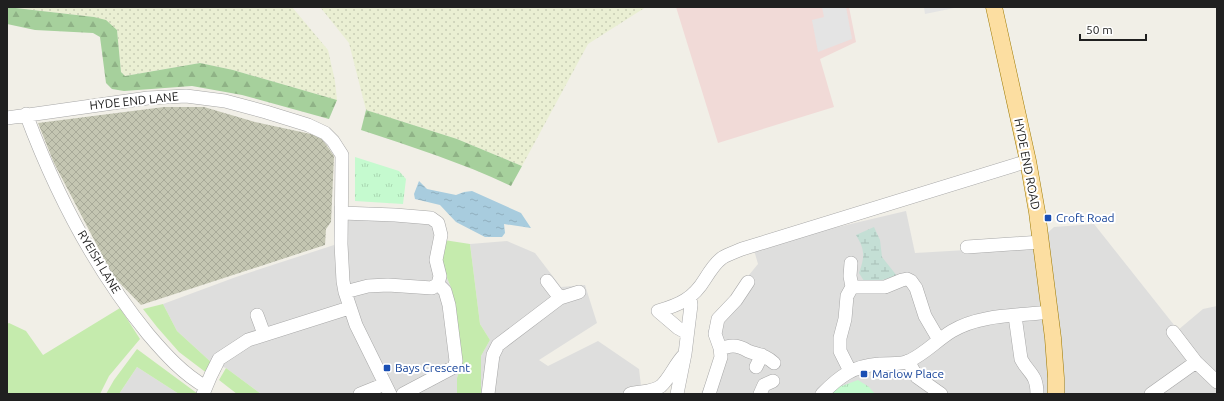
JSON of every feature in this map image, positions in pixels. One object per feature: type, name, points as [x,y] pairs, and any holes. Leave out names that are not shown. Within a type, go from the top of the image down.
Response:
[{"type":"main road","name":"HYDE END ROAD","points":[[994,7],[1028,161],[1041,242],[1050,312],[1056,394]]},
{"type":"street","name":"HYDE END LANE","points":[[7,118],[26,114],[148,98],[186,96],[225,101],[260,110],[319,129],[329,137],[342,155],[342,213]]},
{"type":"street","name":"RYEISH LANE","points":[[26,114],[40,154],[65,204],[110,282],[159,347],[205,390]]},
{"type":"street","points":[[687,333],[673,324],[658,310],[674,307],[690,298],[722,258],[742,249],[1028,161]]},
{"type":"street","points":[[345,292],[368,286],[432,288],[438,284],[440,276],[436,260],[441,234],[438,223],[431,218],[342,213],[335,233],[345,292],[356,325],[387,389],[360,394]]},
{"type":"street","points":[[967,247],[1041,242]]},
{"type":"street","points":[[850,371],[840,351],[840,338],[845,319],[848,296],[852,287],[850,276],[851,263]]},
{"type":"street","points":[[852,287],[885,287],[902,280],[907,279],[911,281],[916,288],[926,316],[939,340]]},
{"type":"street","points":[[547,281],[560,298]]},
{"type":"street","points":[[709,394],[721,357],[720,348],[715,334],[718,319],[736,300],[748,282]]},
{"type":"street","points":[[402,394],[454,368],[456,361],[449,305],[445,291],[438,284]]},
{"type":"street","points":[[488,394],[493,355],[498,345],[560,298],[579,292]]},
{"type":"street","points":[[677,394],[685,354],[691,305],[690,298]]},
{"type":"street","points":[[205,390],[219,360],[248,340],[350,308]]},
{"type":"street","points":[[822,394],[838,378],[850,371],[864,366],[908,361],[928,350],[952,331],[970,323],[1050,312]]},
{"type":"street","points":[[257,315],[264,334]]},
{"type":"street","points":[[1015,316],[1021,359],[1024,365],[1033,374],[1037,394]]},
{"type":"street","points":[[1173,332],[1196,362],[1217,382]]},
{"type":"street","points":[[720,348],[740,346],[748,351],[762,355],[774,363]]},
{"type":"street","points":[[630,394],[650,390],[660,386],[668,377],[676,362],[685,354]]},
{"type":"street","points":[[756,367],[762,355]]},
{"type":"street","points":[[908,361],[917,377],[941,394]]},
{"type":"street","points":[[1151,394],[1196,362]]},
{"type":"street","points":[[760,394],[764,385],[773,381]]},
{"type":"shaded area","points":[[7,7],[292,7],[328,50],[335,81],[337,100],[233,70],[200,63],[125,76],[121,72],[117,30],[94,17]]},
{"type":"shaded area","points":[[320,7],[646,7],[588,44],[522,166],[457,139],[366,110],[349,43]]},
{"type":"shaded area","points":[[676,7],[849,7],[856,42],[820,59],[834,107],[718,143]]},
{"type":"shaded area","points":[[822,7],[846,7],[852,39],[818,52],[812,20],[824,17]]},
{"type":"shaded area","points":[[924,7],[959,7],[925,14]]},
{"type":"shaded area","points":[[164,107],[204,107],[255,122],[320,136],[334,156],[331,222],[326,229],[325,245],[141,305],[113,276],[54,163],[38,123]]},
{"type":"shaded area","points":[[334,206],[429,214],[444,220],[445,273],[452,290],[462,363],[457,378],[457,394],[261,394],[226,368],[212,363],[177,331],[163,304],[236,277],[334,245]]},
{"type":"shaded area","points":[[906,211],[915,253],[1033,246],[1054,227],[1094,224],[1178,330],[1203,309],[1217,306],[1217,394],[701,394],[717,356],[708,331],[717,314],[758,264],[754,250],[804,235]]},
{"type":"shaded area","points":[[507,241],[535,253],[561,287],[585,285],[597,323],[539,360],[548,366],[598,341],[639,369],[642,394],[481,394],[481,356],[490,340],[480,324],[470,244]]},
{"type":"shaded area","points":[[137,367],[179,394],[119,394]]},
{"type":"green space","points":[[7,7],[94,17],[106,20],[117,30],[121,72],[125,76],[200,63],[233,70],[337,100],[329,119],[242,95],[192,86],[124,91],[112,89],[106,83],[100,37],[93,33],[35,30],[7,24]]},
{"type":"green space","points":[[366,110],[457,139],[522,166],[511,186],[456,163],[361,130]]},
{"type":"green space","points":[[355,157],[399,171],[406,179],[403,204],[355,201]]},
{"type":"green space","points":[[874,227],[880,240],[882,257],[897,276],[878,281],[864,281],[859,273],[863,253],[856,235]]},
{"type":"green space","points":[[444,240],[470,244],[480,324],[490,340],[481,356],[481,394],[457,394],[457,378],[462,363],[452,290],[445,273],[441,256]]},
{"type":"green space","points":[[163,304],[177,331],[212,363],[208,374],[179,352],[143,309]]},
{"type":"green space","points":[[120,308],[140,339],[109,376],[100,394],[7,394],[7,324],[9,323],[26,331],[43,355]]},
{"type":"green space","points":[[137,349],[198,394],[179,394],[137,367],[119,394],[106,394],[114,380]]},
{"type":"green space","points":[[226,368],[261,394],[237,394],[219,380]]},
{"type":"green space","points":[[858,380],[869,387],[875,394],[831,394],[839,387]]},
{"type":"water","points":[[419,181],[427,189],[456,195],[472,191],[521,213],[531,228],[504,224],[505,233],[502,237],[485,237],[456,222],[440,205],[415,199],[414,194]]},
{"type":"place","name":"Croft Road","points":[[1048,218]]},
{"type":"place","name":"Bays Crescent","points":[[387,368]]},
{"type":"place","name":"Marlow Place","points":[[864,374]]}]
